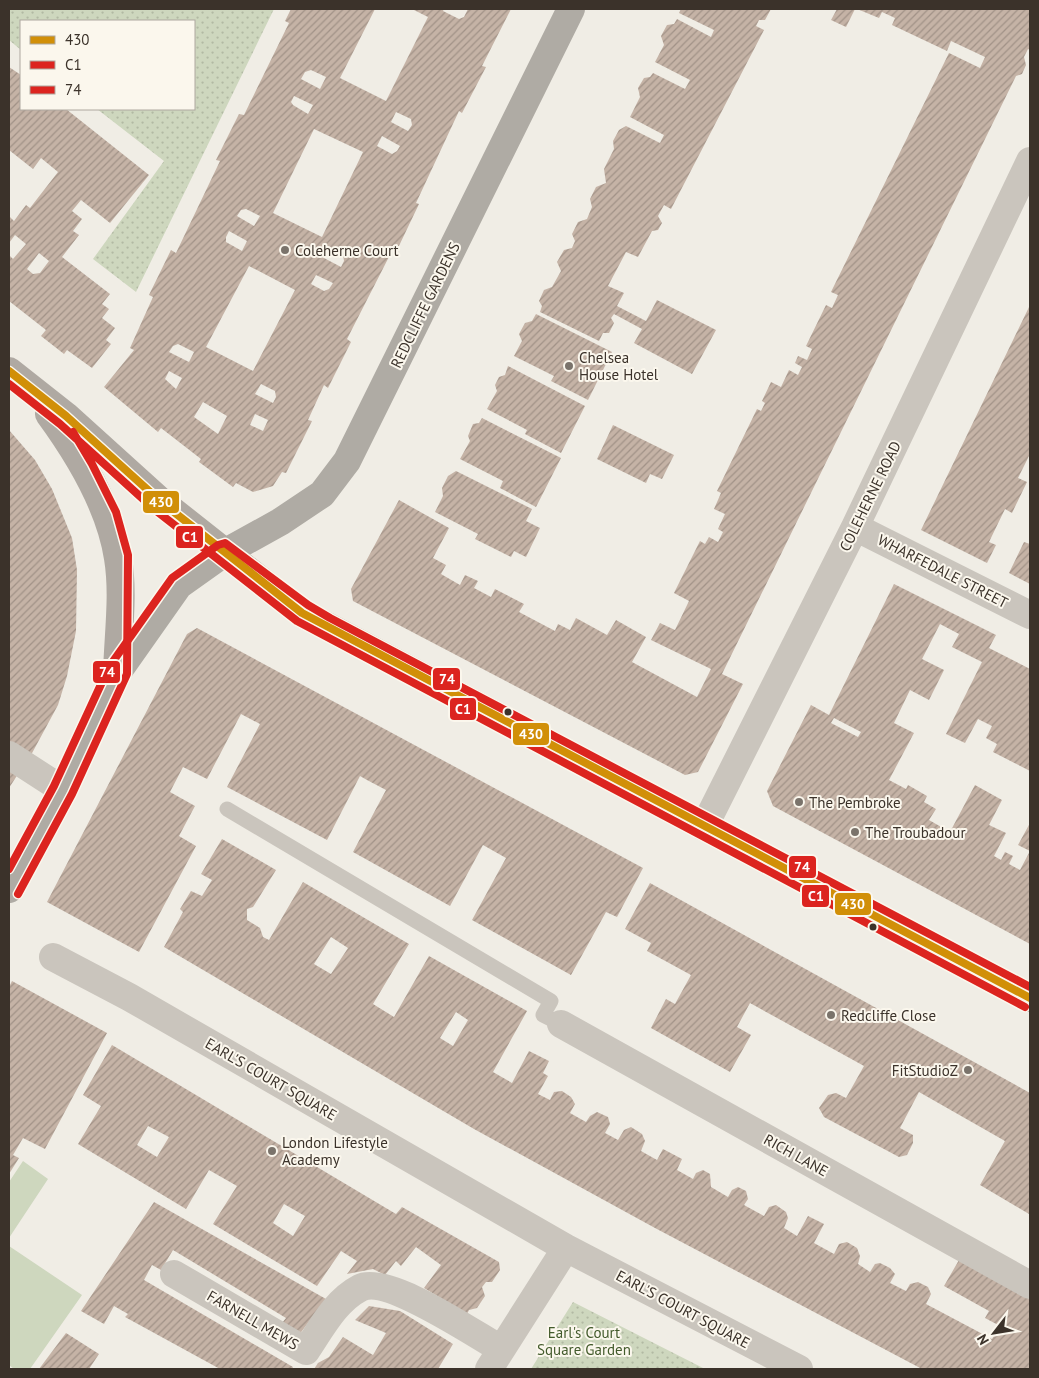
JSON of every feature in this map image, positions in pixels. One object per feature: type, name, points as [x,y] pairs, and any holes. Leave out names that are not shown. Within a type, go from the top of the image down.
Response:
[{"type":"highway","name":"REDCLIFFE GARDENS","points":[[9,888],[63,790],[117,673],[179,585],[224,553],[280,522],[322,494],[347,461],[571,9]]},
{"type":"main road","points":[[17,377],[66,416],[148,492],[302,613],[325,627],[1030,998]]},
{"type":"main road","points":[[17,377],[65,439],[83,468],[107,516],[118,558],[117,673]]},
{"type":"street","name":"COLEHERNE ROAD","points":[[704,827],[855,527],[1030,161]]},
{"type":"street","name":"WHARFEDALE STREET","points":[[855,527],[1030,615]]},
{"type":"street","points":[[9,755],[63,790]]},
{"type":"street","name":"EARL'S COURT SQUARE","points":[[53,957],[129,997],[566,1248],[799,1369]]},
{"type":"street","name":"RICH LANE","points":[[561,1024],[1030,1285]]},
{"type":"street","points":[[495,1359],[566,1248]]},
{"type":"street","name":"FARNELL MEWS","points":[[174,1274],[306,1351],[335,1308],[348,1295],[362,1286],[380,1286],[399,1291],[495,1359]]},
{"type":"lane","points":[[227,808],[551,1001],[543,1015],[561,1024]]},
{"type":"green space","points":[[9,9],[274,9],[136,292],[93,259],[164,161],[98,110],[195,110],[195,20],[20,20],[20,49],[9,40]]},
{"type":"green space","points":[[23,1161],[48,1179],[9,1238],[9,1182]]},
{"type":"green space","points":[[9,1246],[82,1295],[30,1369],[14,1369],[9,1365]]},
{"type":"green space","name":"Earl's Court Square Garden","points":[[573,1302],[705,1369],[531,1369]]},
{"type":"building","name":"Coleherne Court","points":[[291,9],[375,9],[340,78],[386,101],[428,17],[412,9],[444,9],[443,11],[459,19],[464,17],[468,9],[511,9],[482,66],[486,67],[462,113],[459,111],[416,203],[419,204],[397,250],[394,247],[347,339],[351,342],[328,388],[324,385],[308,420],[312,421],[286,473],[282,472],[273,486],[253,492],[236,483],[233,487],[199,462],[201,459],[161,428],[158,432],[104,387],[134,350],[130,348],[153,297],[149,295],[171,250],[176,253],[220,161],[216,160],[239,114],[244,115],[289,23],[285,21]],"holes":[[[311,70],[326,77],[320,89],[301,79],[305,72]],[[294,96],[313,105],[308,114],[293,105],[291,102]],[[396,112],[411,119],[412,125],[408,131],[391,122]],[[314,129],[363,152],[322,237],[273,213]],[[382,136],[400,146],[392,154],[377,146]],[[246,209],[260,216],[254,226],[237,216],[241,210]],[[229,231],[247,241],[242,251],[226,242]],[[329,248],[343,255],[344,261],[341,267],[324,258]],[[249,266],[295,290],[253,371],[206,347]],[[316,275],[333,283],[329,289],[324,291],[311,284]],[[178,344],[194,352],[189,362],[169,352],[173,346]],[[169,371],[182,378],[176,389],[165,379]],[[261,384],[275,391],[276,397],[273,403],[255,394]],[[203,402],[227,416],[218,434],[194,417]],[[255,414],[268,420],[263,431],[250,425]]]},
{"type":"building","points":[[681,9],[771,9],[765,20],[759,20],[756,26],[764,30],[671,209],[664,205],[658,216],[662,223],[658,230],[652,231],[638,257],[626,252],[608,286],[624,293],[617,306],[646,321],[657,300],[716,330],[692,374],[634,343],[642,329],[614,314],[611,318],[614,323],[609,333],[603,333],[599,341],[540,312],[542,306],[539,301],[544,290],[552,287],[561,271],[557,262],[564,250],[572,248],[575,241],[572,234],[578,222],[587,219],[592,207],[590,199],[596,187],[606,183],[604,169],[614,149],[613,141],[619,130],[626,126],[660,143],[664,135],[630,117],[640,97],[638,88],[644,78],[650,77],[653,73],[685,89],[690,80],[655,62],[664,45],[661,36],[667,25],[674,24],[677,19],[711,37],[714,30],[679,13]]},
{"type":"building","points":[[837,9],[855,9],[846,27],[831,20]]},
{"type":"building","points":[[857,9],[1030,9],[1030,50],[1028,49],[1024,57],[1026,65],[1022,74],[1016,76],[722,674],[743,684],[698,772],[685,775],[353,601],[351,589],[399,500],[449,528],[433,558],[446,565],[441,574],[460,585],[465,575],[478,581],[474,588],[491,597],[495,589],[524,604],[519,612],[555,631],[558,624],[570,630],[576,618],[607,635],[616,620],[646,637],[632,662],[697,697],[711,669],[651,640],[660,623],[675,630],[689,601],[674,593],[700,541],[705,544],[709,537],[718,542],[723,532],[718,529],[725,514],[714,509],[721,493],[717,491],[757,409],[761,411],[765,403],[762,401],[771,382],[781,387],[789,370],[798,375],[802,367],[795,363],[798,356],[807,360],[812,349],[806,346],[826,305],[832,308],[838,295],[831,292],[949,53],[980,68],[985,57],[951,41],[947,51],[892,25],[895,18],[882,12],[879,18]]},
{"type":"building","points":[[9,67],[20,74],[20,110],[67,110],[149,175],[110,223],[81,200],[72,211],[82,219],[73,231],[79,235],[62,257],[110,294],[102,304],[109,309],[102,318],[115,328],[106,340],[111,344],[92,368],[67,350],[64,354],[41,336],[46,330],[9,301],[9,255],[13,259],[26,244],[15,235],[9,243],[9,216],[14,221],[26,205],[30,208],[58,172],[41,158],[33,169],[9,150]],"holes":[[[39,253],[49,261],[40,273],[33,274],[27,269]]]},
{"type":"building","points":[[1030,305],[1030,454],[1018,478],[1027,482],[1012,513],[1005,509],[989,542],[996,545],[987,563],[921,530]]},
{"type":"building","name":"Chelsea House Hotel","points":[[536,314],[612,352],[588,400],[551,381],[554,376],[514,356],[522,341],[519,334],[525,323],[532,321]]},
{"type":"building","points":[[508,366],[585,406],[561,453],[525,434],[527,430],[487,409],[497,391],[495,385],[499,377],[505,375]]},
{"type":"building","points":[[482,418],[561,458],[536,507],[500,488],[503,481],[460,459],[470,441],[468,436],[473,424],[479,423]]},
{"type":"building","points":[[613,425],[674,455],[662,479],[650,474],[646,483],[597,459]]},
{"type":"building","points":[[9,430],[35,460],[52,489],[72,538],[77,570],[76,631],[67,676],[58,705],[31,755],[9,741]]},
{"type":"building","points":[[456,471],[532,509],[526,521],[540,528],[526,557],[514,551],[511,557],[475,539],[478,534],[435,512],[443,496],[442,488],[448,476]]},
{"type":"building","points":[[1024,542],[1030,544],[1030,584],[1009,573]]},
{"type":"building","points":[[894,584],[996,635],[989,648],[1030,669],[1030,771],[993,752],[997,744],[986,738],[992,726],[978,719],[965,743],[946,734],[982,662],[952,647],[959,634],[940,624],[922,659],[944,670],[929,700],[910,690],[894,723],[914,733],[889,780],[906,789],[908,785],[927,796],[924,802],[936,809],[929,820],[950,832],[975,785],[1002,800],[989,825],[1006,833],[994,856],[1001,860],[1005,852],[1013,856],[1009,864],[1020,870],[1030,851],[1030,944],[773,806],[767,791],[811,705],[829,715]],"holes":[[[834,718],[861,732],[858,737],[831,723]]]},
{"type":"building","points":[[197,628],[643,868],[617,917],[606,912],[571,975],[472,920],[506,858],[483,845],[450,906],[353,852],[386,790],[360,776],[327,840],[227,787],[260,724],[241,714],[207,779],[183,767],[170,792],[195,806],[179,836],[196,846],[139,952],[47,902],[187,634]]},
{"type":"building","points":[[9,768],[18,774],[9,788]]},
{"type":"building","points":[[1030,823],[1030,851],[1018,845]]},
{"type":"building","points":[[222,839],[276,870],[253,907],[247,909],[247,920],[260,928],[263,937],[269,940],[303,882],[409,944],[373,1004],[394,1017],[429,956],[527,1011],[493,1072],[512,1083],[529,1051],[549,1061],[543,1073],[548,1076],[538,1094],[550,1100],[554,1092],[562,1091],[571,1097],[575,1104],[570,1113],[586,1122],[590,1116],[597,1112],[608,1117],[610,1124],[605,1133],[618,1140],[624,1130],[631,1127],[642,1134],[645,1141],[641,1151],[657,1160],[663,1149],[682,1159],[677,1170],[693,1179],[696,1173],[703,1170],[710,1174],[711,1187],[728,1197],[732,1190],[738,1187],[746,1191],[748,1199],[744,1205],[764,1216],[769,1207],[776,1205],[786,1212],[788,1218],[784,1228],[797,1236],[808,1216],[824,1224],[814,1243],[834,1254],[839,1244],[847,1242],[857,1248],[860,1256],[858,1264],[870,1272],[875,1264],[880,1263],[890,1268],[895,1274],[890,1283],[906,1291],[910,1284],[918,1282],[928,1287],[931,1294],[926,1304],[992,1339],[1000,1326],[985,1318],[989,1311],[944,1286],[959,1260],[1030,1299],[1030,1369],[922,1369],[655,1228],[474,1129],[164,947],[183,912],[180,909],[191,891],[202,896],[212,880],[201,874]],"holes":[[[331,937],[348,948],[331,974],[314,964]],[[456,1012],[468,1020],[453,1046],[440,1038]]]},
{"type":"building","name":"Redcliffe Close","points":[[650,883],[1030,1093],[1029,1214],[980,1185],[1005,1141],[919,1092],[900,1128],[913,1135],[913,1143],[907,1155],[899,1157],[824,1117],[819,1108],[828,1095],[836,1093],[846,1098],[864,1066],[750,1003],[737,1027],[751,1035],[730,1072],[651,1028],[666,999],[675,1004],[691,975],[647,951],[651,943],[625,929]]},
{"type":"building","points":[[12,981],[107,1033],[45,1149],[23,1138],[13,1155],[19,1158],[9,1174],[9,987]]},
{"type":"building","points":[[112,1045],[396,1214],[402,1207],[499,1262],[500,1270],[492,1282],[486,1282],[482,1287],[485,1296],[477,1308],[469,1310],[467,1314],[424,1288],[441,1265],[416,1247],[401,1266],[396,1261],[385,1275],[373,1269],[347,1274],[357,1261],[341,1251],[317,1286],[213,1224],[237,1186],[209,1170],[186,1209],[78,1144],[101,1106],[83,1095]],"holes":[[[148,1126],[169,1137],[157,1157],[137,1145]],[[284,1204],[305,1216],[293,1236],[273,1223]]]},
{"type":"building","points":[[154,1202],[326,1299],[299,1335],[282,1323],[286,1318],[173,1250],[161,1270],[152,1265],[144,1280],[293,1367],[292,1369],[220,1369],[125,1317],[128,1314],[114,1306],[104,1324],[81,1311]]},
{"type":"building","points":[[369,1306],[400,1311],[453,1344],[438,1369],[314,1369],[318,1363],[329,1357],[343,1337],[373,1355],[386,1333],[355,1320]]},
{"type":"building","points":[[66,1333],[99,1354],[89,1369],[39,1369]]},
{"type":"transit line","name":"430","points":[[9,371],[66,416],[160,501],[302,613],[1030,998]]},
{"type":"transit line","name":"C1","points":[[9,384],[60,424],[154,509],[297,621],[1025,1007]]},
{"type":"transit line","name":"C1","points":[[18,894],[72,794],[127,674],[128,555],[116,512],[92,464],[73,432]]},
{"type":"transit line","name":"74","points":[[9,869],[54,786],[109,667],[172,578],[218,545],[225,543],[308,605],[330,618],[1030,987]]},
{"type":"place","name":"Coleherne Court","points":[[285,250]]},
{"type":"place","name":"Chelsea House Hotel","points":[[569,366]]},
{"type":"place","name":"The Pembroke","points":[[799,802]]},
{"type":"place","name":"The Troubadour","points":[[855,832]]},
{"type":"place","name":"Redcliffe Close","points":[[831,1015]]},
{"type":"place","name":"FitStudioZ","points":[[968,1070]]},
{"type":"place","name":"London Lifestyle Academy","points":[[272,1151]]}]
